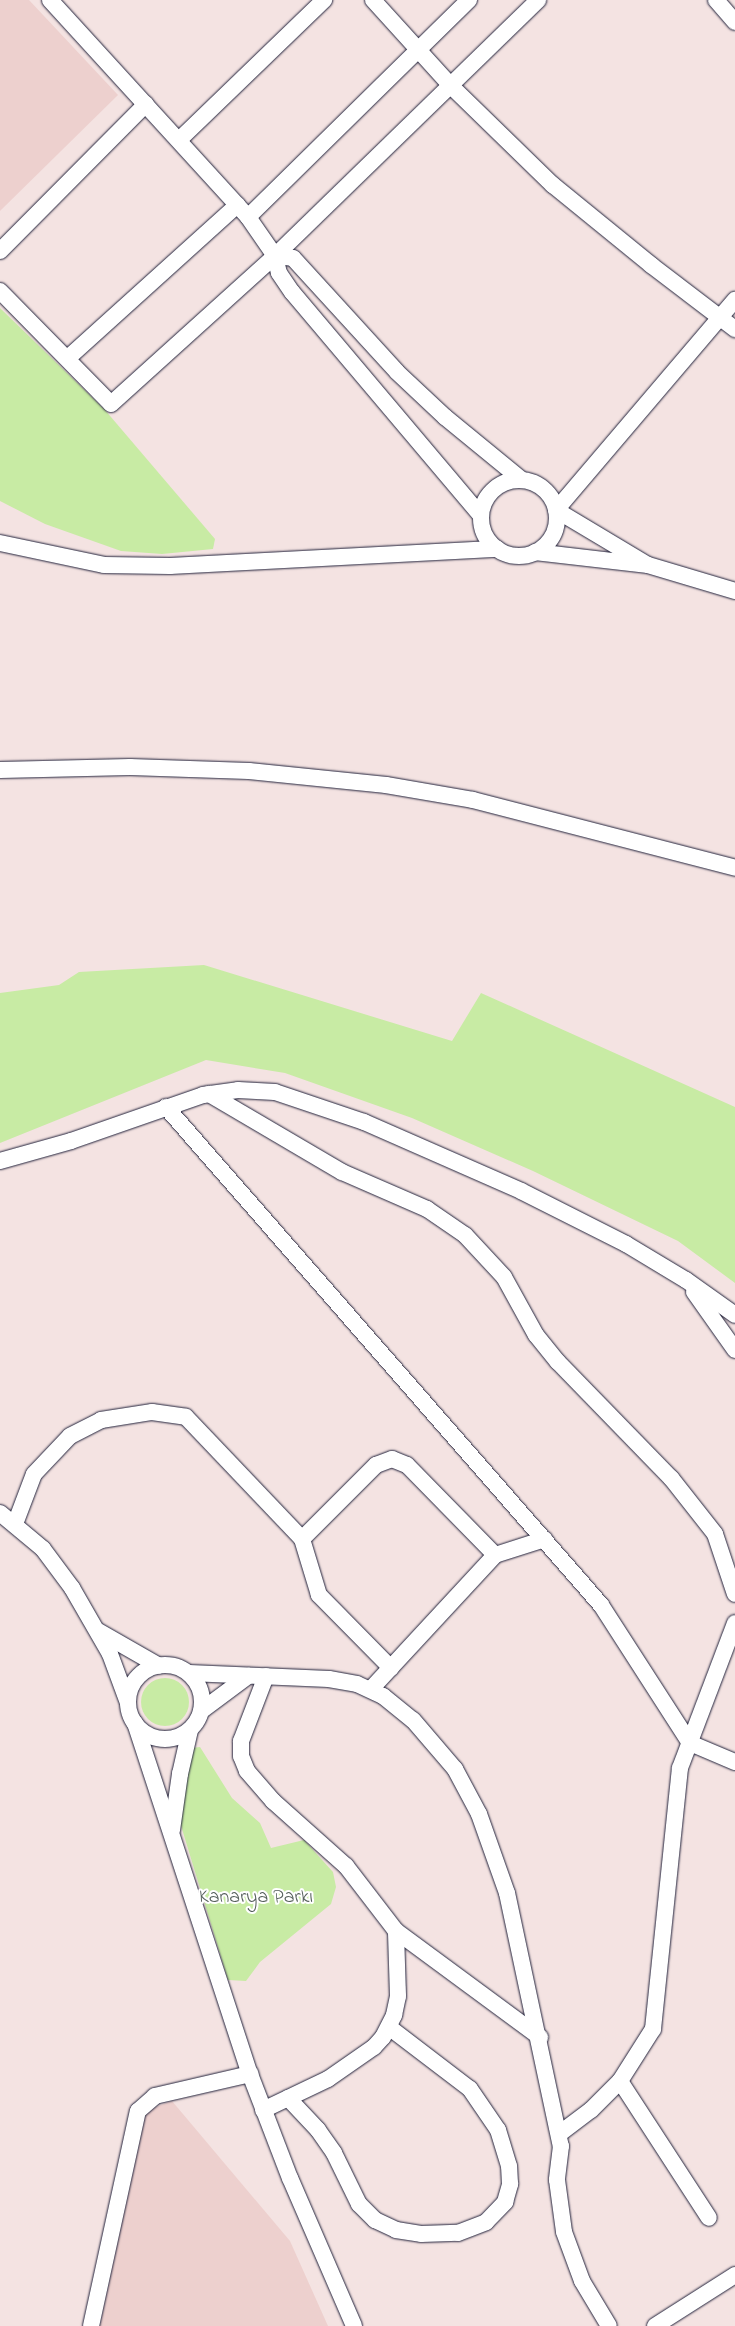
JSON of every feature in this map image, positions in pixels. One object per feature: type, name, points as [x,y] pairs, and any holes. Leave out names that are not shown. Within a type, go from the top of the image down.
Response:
[{"type":"street","points":[[50,0],[248,218],[276,256],[280,273],[292,292],[481,516],[486,534],[498,549]]},
{"type":"street","points":[[179,140],[324,0]]},
{"type":"street","points":[[373,0],[450,85],[553,185],[720,320],[735,329]]},
{"type":"street","points":[[248,218],[469,0]]},
{"type":"street","points":[[0,291],[69,357],[111,404],[276,256],[538,0]]},
{"type":"street","points":[[716,0],[735,22]]},
{"type":"street","points":[[0,251],[146,104]]},
{"type":"street","points":[[69,357],[237,205]]},
{"type":"street","points":[[276,256],[293,258],[397,372],[483,450],[522,480],[544,489],[556,510],[648,565]]},
{"type":"street","points":[[535,552],[553,534],[556,510],[720,320],[735,300]]},
{"type":"street","points":[[481,516],[484,504],[494,489],[510,481],[522,480]]},
{"type":"street","points":[[0,543],[104,565],[170,566],[498,549],[516,555],[535,552],[648,565],[735,591]]},
{"type":"street","points":[[0,770],[130,767],[239,770],[386,785],[473,800],[735,868]]},
{"type":"street","points":[[0,1161],[71,1141],[166,1107],[209,1094],[238,1090],[275,1092],[364,1122],[521,1191],[626,1244],[686,1280],[735,1315]]},
{"type":"street","points":[[209,1094],[342,1172],[427,1209],[466,1235],[504,1277],[536,1335],[558,1362],[666,1473],[715,1534],[735,1594]]},
{"type":"street","points":[[166,1107],[601,1605],[690,1743],[735,1762]]},
{"type":"street","points":[[686,1280],[735,1350]]},
{"type":"street","points":[[15,1524],[29,1482],[56,1447],[101,1420],[152,1412],[186,1417],[302,1539],[319,1595],[391,1668]]},
{"type":"street","points":[[302,1539],[376,1465],[392,1458],[407,1465],[495,1555]]},
{"type":"street","points":[[0,1513],[15,1524],[50,1558],[98,1631],[128,1703],[250,2074],[354,2326]]},
{"type":"street","points":[[371,1689],[495,1555],[545,1539]]},
{"type":"street","points":[[560,2140],[620,2081],[653,2029],[680,1768],[735,1623]]},
{"type":"street","points":[[98,1631],[159,1666]]},
{"type":"street","points":[[128,1703],[129,1693],[140,1675],[159,1666],[169,1665],[189,1673],[329,1679],[371,1689],[399,1707],[427,1733],[454,1769],[479,1814],[507,1893],[540,2037],[560,2140],[557,2180],[564,2232],[582,2281],[609,2326]]},
{"type":"street","points":[[189,1673],[200,1691],[201,1711]]},
{"type":"street","points":[[171,1836],[180,1774],[190,1730],[201,1711],[248,1676]]},
{"type":"street","points":[[266,1676],[241,1741],[241,1756],[246,1771],[273,1801],[346,1866],[396,1931],[540,2037]]},
{"type":"street","points":[[134,1723],[142,1731],[161,1739],[172,1739],[190,1730]]},
{"type":"street","points":[[264,2110],[328,2079],[374,2047],[389,2026],[398,1996],[396,1931]]},
{"type":"street","points":[[288,2098],[323,2138],[359,2204],[376,2220],[396,2230],[421,2234],[458,2232],[486,2222],[505,2202],[510,2184],[509,2166],[498,2130],[470,2089],[389,2026]]},
{"type":"street","points":[[91,2326],[138,2111],[155,2096],[250,2074]]},
{"type":"street","points":[[620,2081],[709,2218]]},
{"type":"street","points":[[654,2326],[735,2275]]},
{"type":"shaded area","points":[[0,0],[29,0],[118,95],[0,211]]},
{"type":"shaded area","points":[[172,2101],[290,2241],[328,2326],[100,2326],[142,2112]]},
{"type":"green space","points":[[0,308],[105,410],[215,539],[213,549],[162,554],[121,551],[45,524],[0,501]]},
{"type":"green space","points":[[204,965],[452,1041],[481,993],[735,1107],[735,1283],[678,1241],[533,1171],[412,1118],[285,1073],[206,1060],[0,1143],[0,993],[59,985],[79,972]]},
{"type":"green space","points":[[160,1678],[170,1678],[182,1685],[189,1697],[189,1707],[182,1719],[170,1726],[160,1726],[152,1722],[145,1715],[141,1707],[141,1697],[145,1689],[152,1682]]},
{"type":"green space","name":"Kanarya Parkı","points":[[200,1747],[232,1798],[260,1823],[271,1848],[304,1840],[333,1872],[336,1887],[331,1904],[260,1962],[246,1981],[228,1980],[175,1806],[183,1749]]}]
